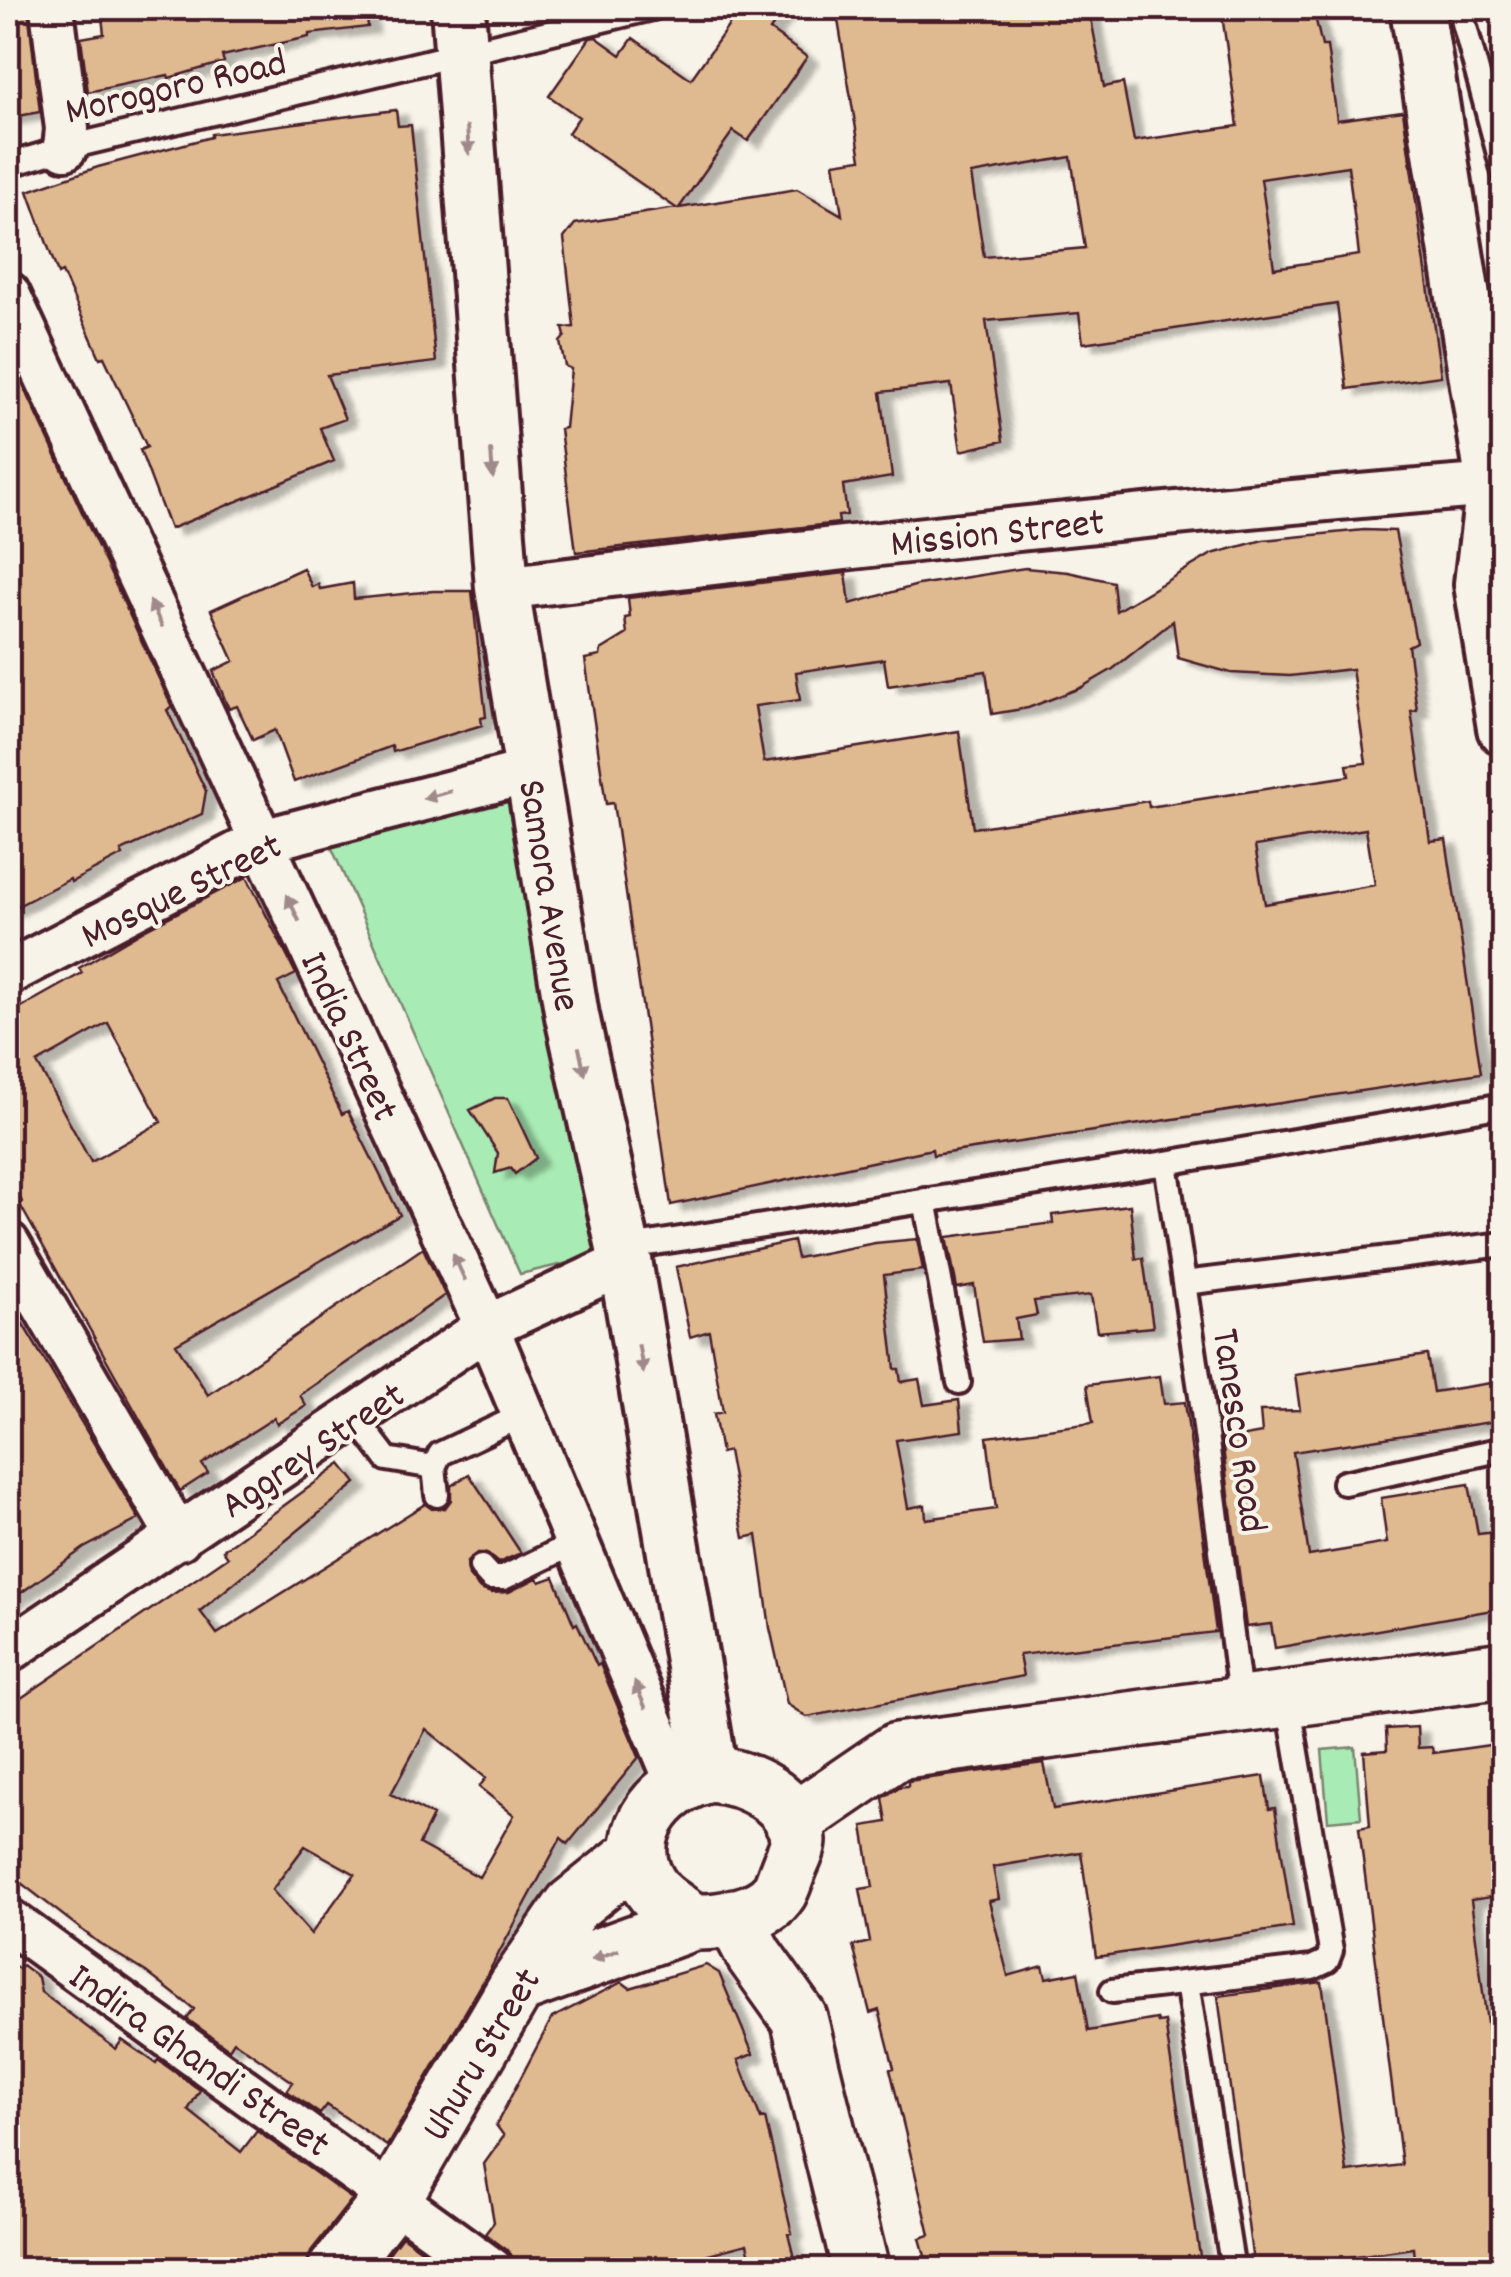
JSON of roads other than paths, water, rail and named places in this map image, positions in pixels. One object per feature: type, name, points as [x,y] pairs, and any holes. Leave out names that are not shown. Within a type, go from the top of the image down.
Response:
[{"type":"main road","points":[[793,1822],[896,1751],[1504,1670]]},
{"type":"main road","points":[[517,1986],[735,1912],[798,1843],[793,1822],[769,1793],[752,1782],[695,1780],[660,1799],[646,1817],[638,1853],[654,1892],[735,1912],[799,2018],[861,2270]]},
{"type":"main road","name":"Uhuru Street","points":[[336,2270],[394,2196],[517,1986],[572,1906],[638,1853]]},
{"type":"street","points":[[52,8],[67,129],[65,148]]},
{"type":"street","points":[[1416,8],[1500,492],[1481,584],[1504,728]]},
{"type":"street","name":"Samora Avenue","points":[[459,31],[502,588],[572,1016],[624,1255],[695,1780]]},
{"type":"street","name":"India Street","points":[[8,294],[487,1327],[576,1542],[695,1780]]},
{"type":"street","name":"Mission Street","points":[[502,588],[1218,506],[1500,492]]},
{"type":"street","name":"Mosque Street","points":[[8,974],[262,841],[532,771]]},
{"type":"street","points":[[8,1244],[178,1538]]},
{"type":"street","name":"Aggrey Street","points":[[8,1651],[487,1327],[624,1255]]},
{"type":"street","name":"Indira Ghandi Street","points":[[8,1920],[492,2270]]},
{"type":"lane","name":"Morogoro Road","points":[[8,165],[459,31],[652,8]]},
{"type":"lane","points":[[1460,8],[1504,172]]},
{"type":"lane","points":[[624,1255],[926,1200],[1504,1105]]},
{"type":"lane","name":"Tanesco Road","points":[[1166,1163],[1184,1283],[1264,1703],[1330,1952],[1327,1961],[1312,1968],[1186,1982]]},
{"type":"lane","points":[[926,1200],[959,1382]]},
{"type":"lane","points":[[1184,1283],[1504,1244]]},
{"type":"lane","points":[[437,1496],[434,1467],[440,1454],[525,1414]]},
{"type":"lane","points":[[355,1417],[387,1459],[434,1467]]},
{"type":"lane","points":[[1344,1484],[1504,1449]]},
{"type":"lane","points":[[481,1567],[491,1578],[504,1578],[576,1542]]},
{"type":"lane","points":[[1112,1991],[1186,1982],[1234,2270]]}]
